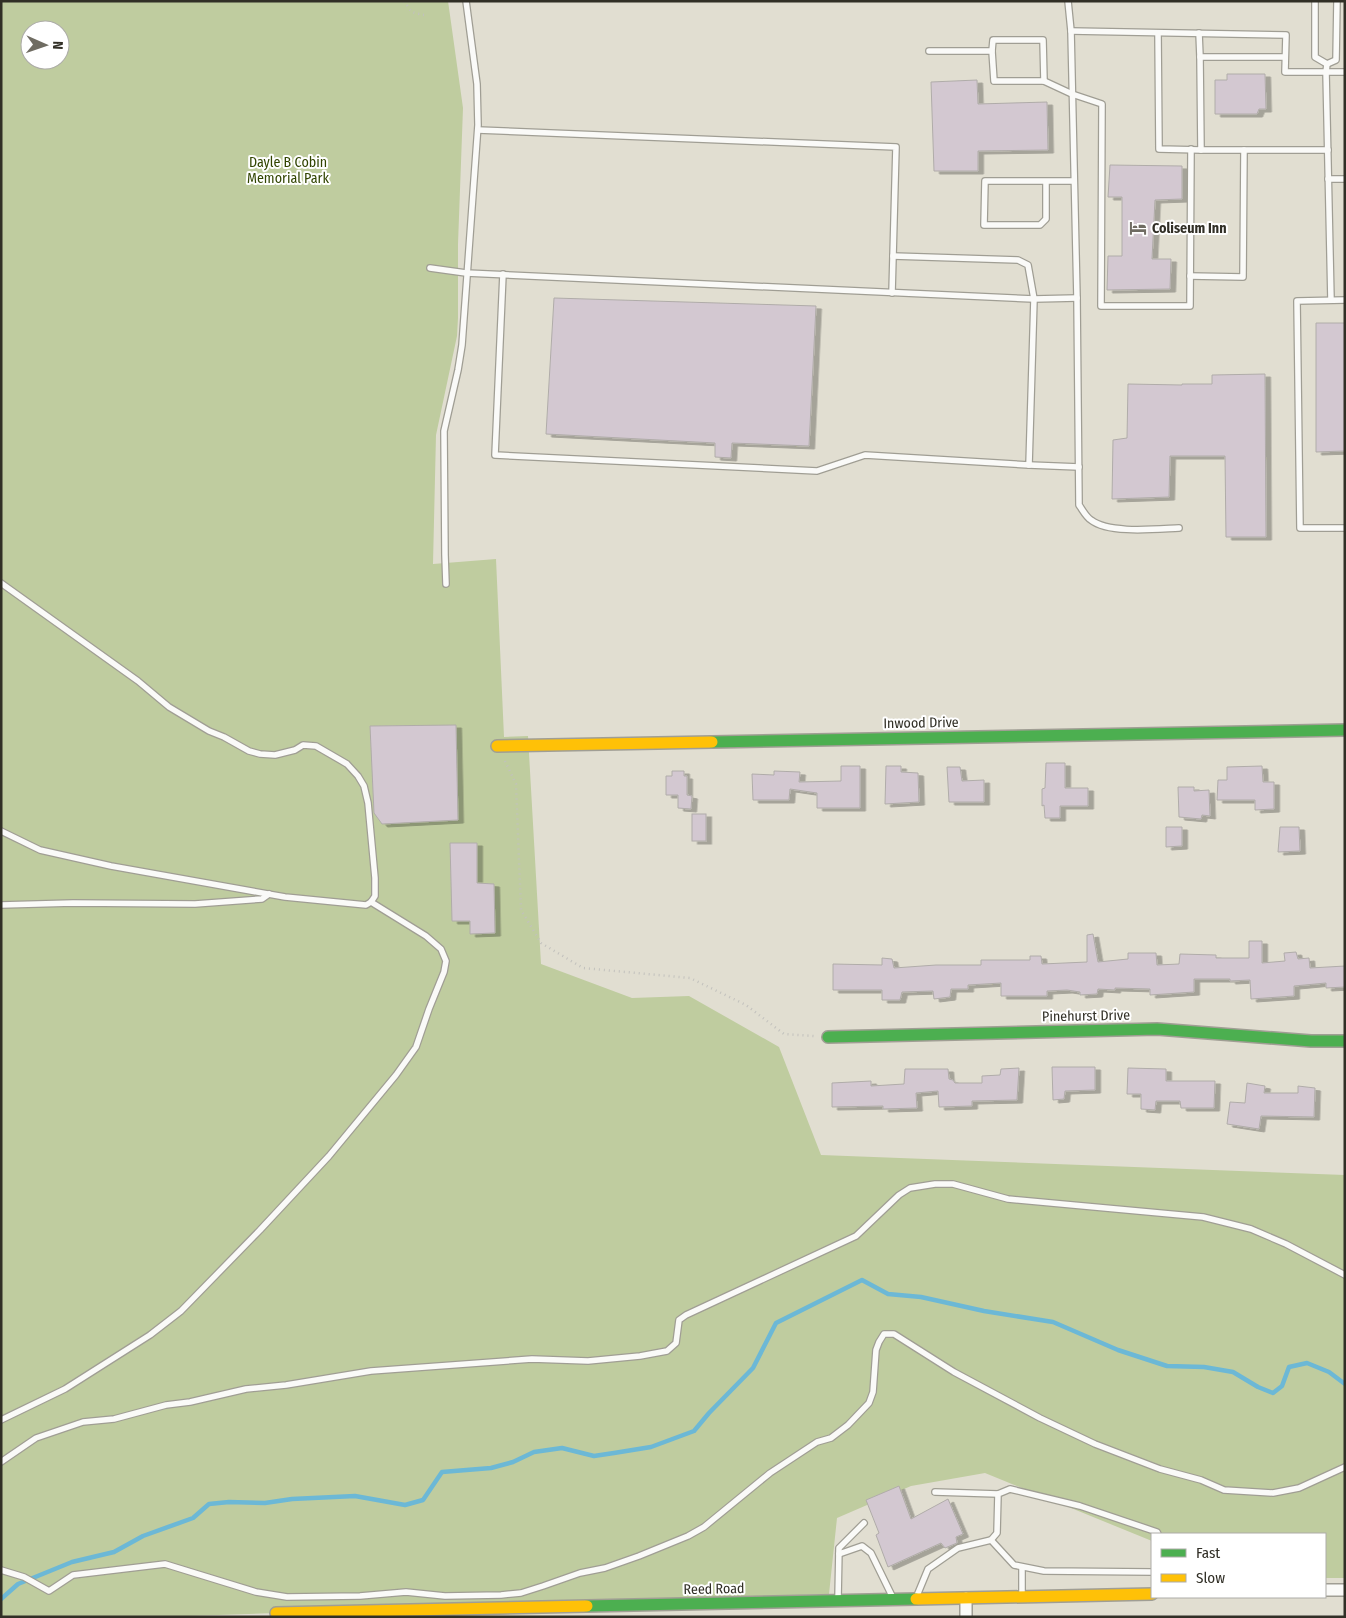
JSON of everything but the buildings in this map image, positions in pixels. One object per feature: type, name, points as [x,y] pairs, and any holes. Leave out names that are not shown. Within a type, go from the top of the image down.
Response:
[{"type":"street","name":"Inwood Drive","points":[[497,746],[1345,730]]},
{"type":"street","name":"Pinehurst Drive","points":[[828,1036],[1157,1030],[1311,1042],[1345,1042]]},
{"type":"street","points":[[1326,1590],[1345,1590]]},
{"type":"street","name":"Reed Road","points":[[276,1613],[1151,1594]]},
{"type":"street","points":[[966,1598],[966,1617]]},
{"type":"lane","points":[[446,584],[444,431],[462,345],[478,130],[477,84],[466,1]]},
{"type":"lane","points":[[1068,1],[1071,31],[1077,298],[1079,504],[1090,520],[1110,528],[1147,530],[1179,528]]},
{"type":"lane","points":[[1315,1],[1315,57],[1326,64]]},
{"type":"lane","points":[[1326,64],[1336,60],[1337,1]]},
{"type":"lane","points":[[1071,31],[1286,35],[1285,72],[1345,72]]},
{"type":"lane","points":[[1158,33],[1159,149],[1328,150]]},
{"type":"lane","points":[[1200,34],[1201,150]]},
{"type":"lane","points":[[1044,82],[1043,40],[992,40],[994,81],[1044,82],[1102,104],[1101,306],[1190,306],[1191,149]]},
{"type":"lane","points":[[929,51],[992,52]]},
{"type":"lane","points":[[1200,57],[1285,57]]},
{"type":"lane","points":[[1326,64],[1331,300]]},
{"type":"lane","points":[[478,130],[896,146],[892,293]]},
{"type":"lane","points":[[1190,276],[1243,277],[1244,150]]},
{"type":"lane","points":[[1328,179],[1345,179]]},
{"type":"lane","points":[[1046,181],[1046,219],[1040,224],[984,225],[984,181],[1046,181],[1074,181]]},
{"type":"lane","points":[[893,256],[1018,260],[1028,266],[1034,299],[1030,465]]},
{"type":"lane","points":[[430,268],[466,273],[892,293],[1034,299],[1077,298]]},
{"type":"lane","points":[[503,274],[495,455],[817,471],[865,455],[1079,467]]},
{"type":"lane","points":[[1345,300],[1297,301],[1300,528],[1345,528]]},
{"type":"lane","points":[[1,582],[138,681],[169,707],[208,731],[260,754],[276,755],[295,750],[303,745],[316,746],[346,764],[361,781],[368,802],[375,896],[366,905],[269,894],[137,871],[40,850],[1,831]]},
{"type":"lane","points":[[1,905],[73,903],[195,904],[262,899],[269,894]]},
{"type":"lane","points":[[1,1420],[65,1389],[150,1335],[181,1311],[260,1230],[328,1156],[396,1075],[416,1048],[444,972],[446,961],[440,949],[426,936],[371,902]]},
{"type":"lane","points":[[1,1462],[36,1438],[83,1422],[114,1419],[166,1405],[190,1402],[246,1388],[286,1385],[371,1371],[532,1359],[588,1361],[640,1356],[667,1350],[676,1343],[679,1320],[686,1315],[856,1236],[910,1188],[935,1184],[953,1184],[1008,1199],[1202,1217],[1252,1229],[1286,1244],[1345,1275]]},
{"type":"lane","points":[[1,1570],[24,1577],[49,1591],[73,1575],[165,1564],[256,1592],[287,1597],[360,1596],[406,1592],[445,1596],[521,1593],[580,1573],[605,1568],[688,1536],[704,1527],[770,1473],[817,1442],[831,1438],[848,1424],[869,1402],[872,1392],[876,1350],[884,1334],[889,1333],[894,1334],[954,1372],[1000,1398],[1063,1429],[1104,1448],[1201,1480],[1224,1490],[1273,1493],[1299,1488],[1345,1467]]},
{"type":"lane","points":[[935,1492],[998,1494],[1010,1489],[1080,1506],[1158,1533]]},
{"type":"lane","points":[[916,1600],[928,1569],[958,1548],[992,1540],[997,1533],[998,1494]]},
{"type":"lane","points":[[838,1601],[839,1548],[864,1523]]},
{"type":"lane","points":[[992,1540],[1014,1565],[1022,1567],[1060,1572],[1151,1572]]},
{"type":"lane","points":[[839,1554],[862,1546],[871,1553],[894,1600]]},
{"type":"lane","points":[[1022,1567],[1022,1597]]},
{"type":"path","points":[[404,1],[408,10],[424,15]]},
{"type":"path","points":[[497,746],[516,784],[521,910],[542,943],[583,968],[690,978],[746,1005],[784,1034],[828,1036]]},
{"type":"green space","name":"Dayle B Cobin Memorial Park","points":[[1,1],[448,1],[463,108],[458,244],[458,318],[457,336],[436,435],[433,564],[496,559],[504,737],[528,736],[541,964],[632,998],[689,996],[779,1047],[821,1155],[1345,1175],[1345,1578],[1326,1578],[1326,1533],[1151,1533],[1151,1541],[985,1473],[911,1486],[837,1518],[829,1594],[158,1617],[1,1617]]},
{"type":"waterway","points":[[1,1599],[18,1584],[72,1562],[114,1552],[143,1536],[193,1518],[209,1504],[229,1502],[265,1503],[292,1499],[355,1496],[405,1505],[423,1500],[442,1472],[491,1468],[513,1462],[534,1452],[562,1448],[594,1456],[651,1447],[694,1431],[753,1368],[776,1323],[862,1280],[888,1294],[921,1297],[984,1311],[1053,1322],[1118,1350],[1167,1366],[1204,1367],[1233,1372],[1258,1387],[1273,1393],[1282,1386],[1289,1367],[1307,1363],[1329,1372],[1345,1384]]},
{"type":"traffic: fast","points":[[712,742],[1345,730]]},
{"type":"traffic: fast","points":[[828,1037],[1157,1029],[1311,1041],[1345,1041]]},
{"type":"traffic: fast","points":[[587,1606],[916,1599]]},
{"type":"traffic: slow","points":[[497,746],[712,742]]},
{"type":"traffic: slow","points":[[916,1599],[1151,1594]]},
{"type":"traffic: slow","points":[[276,1613],[587,1606]]},
{"type":"place","name":"Coliseum Inn","points":[[1138,228]]}]
